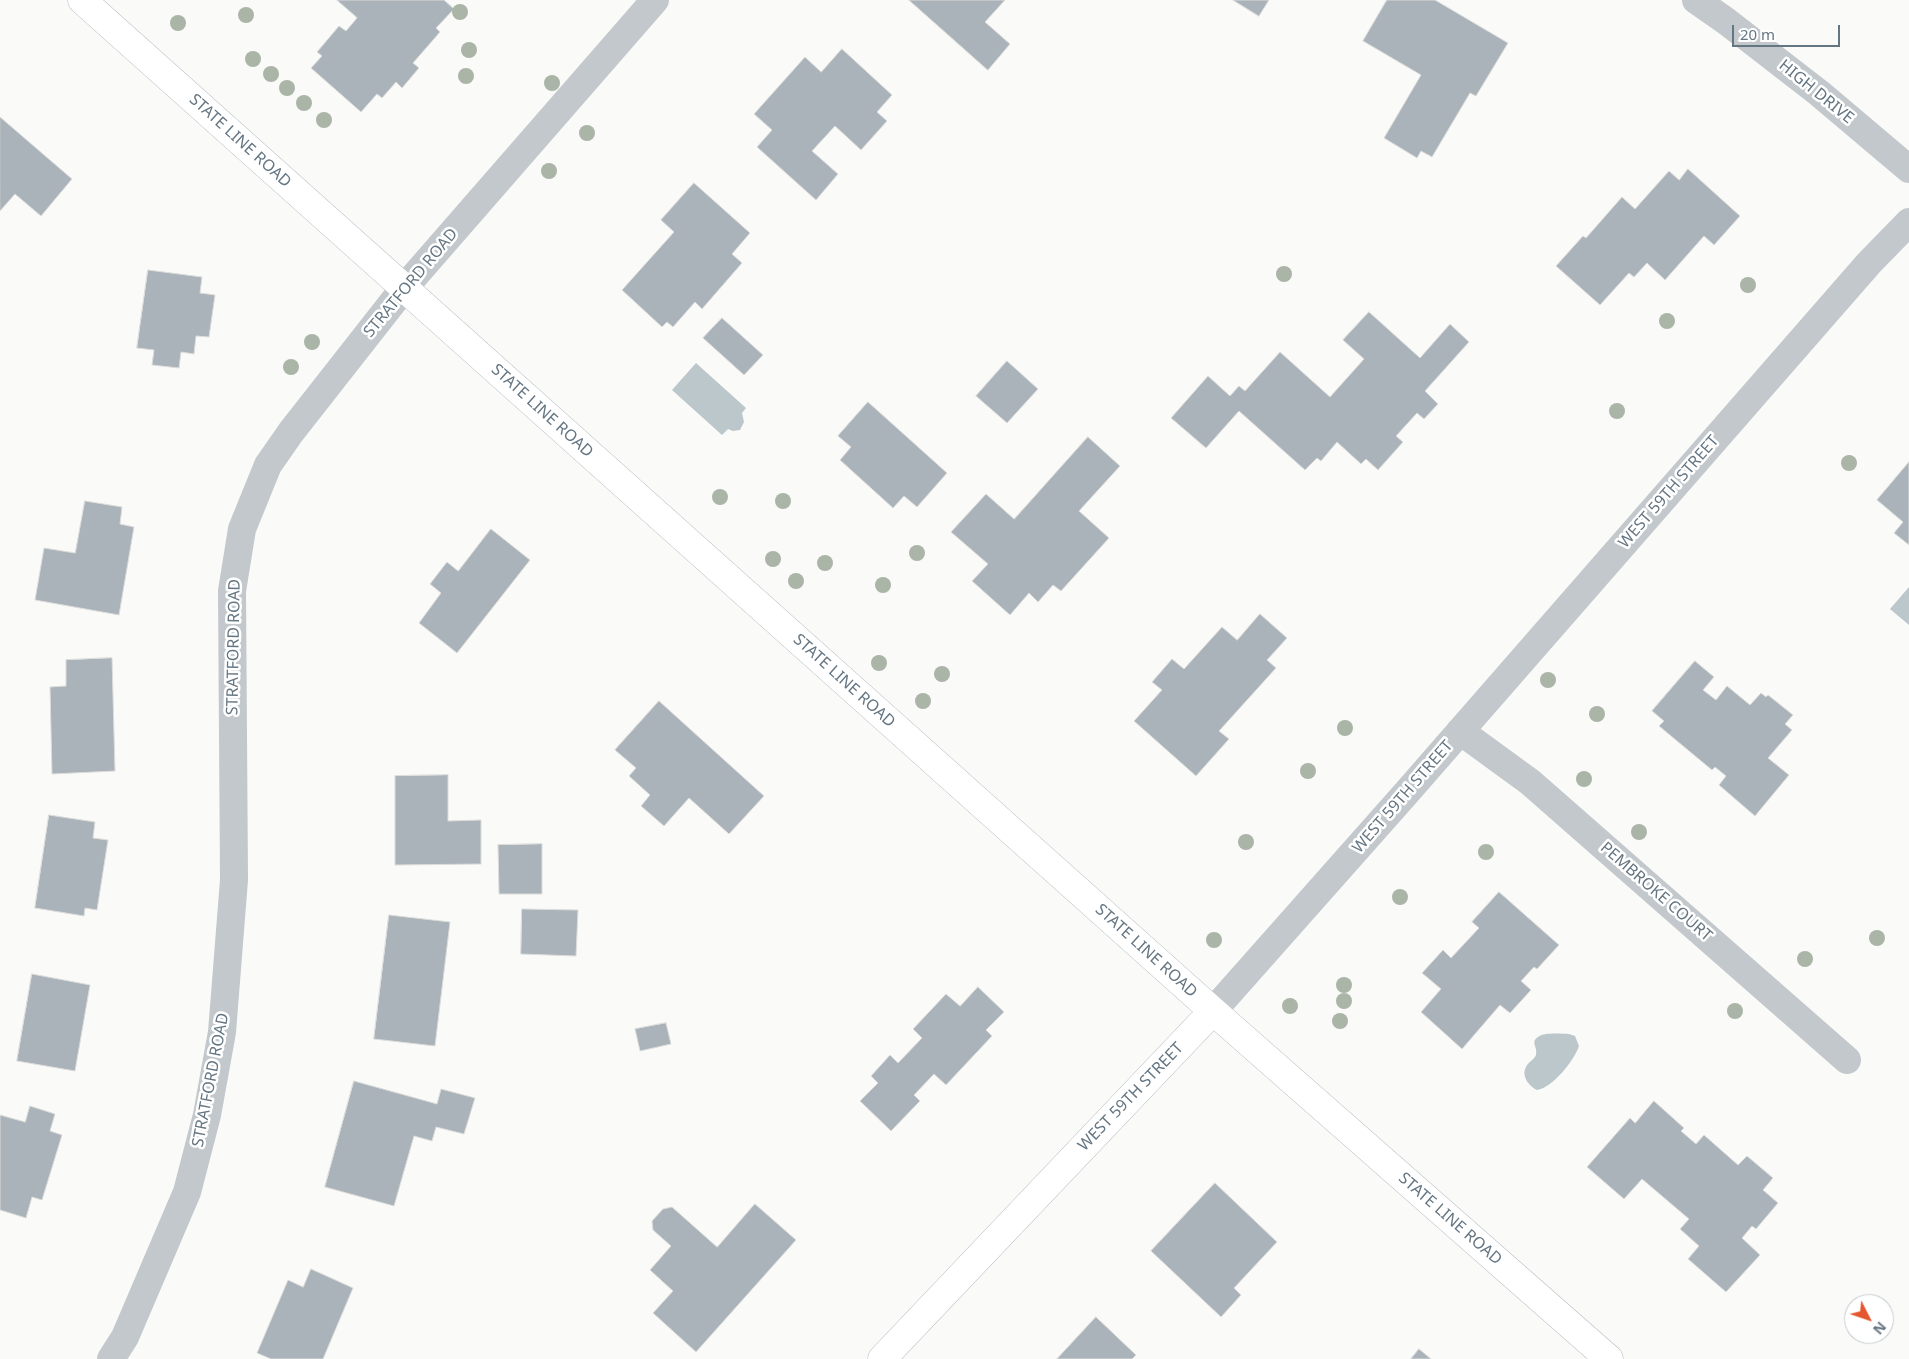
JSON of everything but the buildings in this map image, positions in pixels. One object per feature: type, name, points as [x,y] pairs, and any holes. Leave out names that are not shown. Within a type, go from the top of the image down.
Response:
[{"type":"main road","name":"STATE LINE ROAD","points":[[82,0],[1213,1011],[1609,1359]]},
{"type":"main road","name":"WEST 59TH STREET","points":[[882,1359],[1213,1011]]},
{"type":"street","name":"STRATFORD ROAD","points":[[111,1359],[125,1337],[187,1192],[207,1115],[222,1032],[234,880],[232,591],[242,529],[268,465],[291,432],[404,288],[655,0]]},
{"type":"street","name":"HIGH DRIVE","points":[[1696,0],[1818,93],[1909,169]]},
{"type":"street","name":"WEST 59TH STREET","points":[[1213,1011],[1864,270],[1909,222]]},
{"type":"street","name":"PEMBROKE COURT","points":[[1460,731],[1530,782],[1847,1060]]},
{"type":"shaded area","points":[[696,363],[746,408],[742,413],[744,422],[740,430],[733,431],[728,429],[722,435],[672,390]]},
{"type":"shaded area","points":[[1909,587],[1909,625],[1890,609]]},
{"type":"shaded area","points":[[1544,1034],[1569,1034],[1575,1036],[1579,1046],[1572,1059],[1556,1079],[1537,1090],[1529,1083],[1524,1074],[1527,1065],[1536,1055],[1534,1043],[1536,1039]]}]
